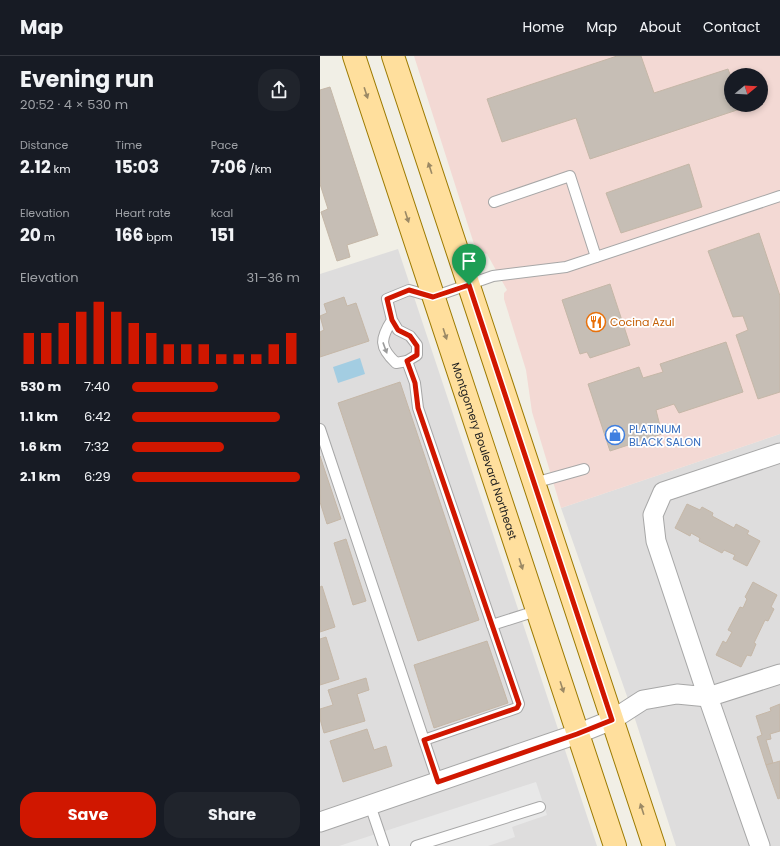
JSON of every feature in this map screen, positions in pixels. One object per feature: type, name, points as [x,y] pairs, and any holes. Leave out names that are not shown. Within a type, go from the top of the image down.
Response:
[{"type":"main road","name":"Montgomery Boulevard Northeast","points":[[354,56],[536,611],[615,846]]},
{"type":"main road","points":[[393,56],[654,846]]},
{"type":"street","points":[[760,846],[656,541],[653,515],[663,492],[780,453]]},
{"type":"street","points":[[320,822],[577,734],[612,720],[643,700],[677,694],[708,697],[780,674]]},
{"type":"lane","points":[[494,202],[570,176],[596,257]]},
{"type":"lane","points":[[392,320],[384,333],[382,343],[388,355],[396,363],[407,361],[417,355],[417,346],[410,336],[398,330],[392,320],[387,299],[409,290],[433,297],[493,276],[566,266],[780,196]]},
{"type":"lane","points":[[407,361],[415,383],[418,408],[519,706],[517,708],[424,740]]},
{"type":"lane","points":[[320,429],[438,782]]},
{"type":"lane","points":[[534,483],[584,469]]},
{"type":"lane","points":[[492,625],[536,611]]},
{"type":"lane","points":[[370,805],[384,846]]},
{"type":"lane","points":[[416,846],[540,808]]},
{"type":"shaded area","points":[[414,56],[780,56],[780,434],[561,508],[532,412],[526,370],[504,299],[504,293],[507,290],[487,254],[479,251],[474,244]]},
{"type":"shaded area","points":[[398,249],[597,846],[320,846],[320,274]]},
{"type":"shaded area","points":[[780,434],[780,846],[676,846],[635,719],[561,508]]},
{"type":"shaded area","points":[[536,782],[547,815],[512,827],[515,837],[488,846],[339,846]]},
{"type":"water","points":[[360,358],[365,374],[338,383],[333,367]]},
{"type":"building","points":[[617,56],[641,56],[654,93],[724,70],[724,112],[731,112],[590,159],[576,118],[502,142],[487,99]]},
{"type":"building","points":[[330,87],[378,235],[347,245],[350,257],[337,261],[321,212],[328,209],[320,184],[320,90]]},
{"type":"building","points":[[689,164],[702,207],[621,233],[606,193]]},
{"type":"building","points":[[759,233],[780,296],[780,392],[758,399],[736,335],[748,330],[743,316],[733,317],[708,251]]},
{"type":"building","name":"Cocina Azul","points":[[610,284],[630,345],[590,358],[587,352],[580,354],[562,300]]},
{"type":"building","points":[[344,297],[347,306],[356,303],[369,341],[320,357],[320,332],[324,330],[320,316],[327,313],[324,304]]},
{"type":"building","points":[[726,342],[743,392],[679,413],[674,404],[656,410],[662,434],[610,451],[588,384],[639,367],[643,378],[663,372],[660,364]]},
{"type":"building","points":[[400,382],[479,620],[418,641],[338,403]]},
{"type":"building","points":[[320,456],[341,519],[327,524],[320,502]]},
{"type":"building","points":[[687,504],[700,510],[702,507],[713,513],[712,516],[734,528],[736,524],[749,531],[747,534],[760,541],[747,566],[733,559],[735,555],[724,550],[722,553],[699,541],[700,538],[691,533],[690,536],[675,528]]},
{"type":"building","points":[[346,539],[366,601],[353,605],[334,543]]},
{"type":"building","points":[[753,582],[777,595],[771,607],[774,609],[768,621],[765,620],[754,643],[756,644],[751,656],[747,655],[741,667],[716,655],[723,641],[726,643],[732,632],[728,630],[740,607],[743,608],[747,599],[745,597]]},
{"type":"building","points":[[322,586],[335,627],[320,632],[320,587]]},
{"type":"building","points":[[326,637],[339,679],[320,685],[320,639]]},
{"type":"building","points":[[487,641],[508,703],[434,728],[414,665]]},
{"type":"building","points":[[366,678],[369,690],[357,694],[365,721],[324,733],[320,719],[320,709],[333,705],[328,690]]},
{"type":"building","points":[[780,704],[780,731],[770,734],[771,739],[766,740],[773,763],[766,765],[757,737],[762,735],[756,716],[771,711],[770,708]]},
{"type":"building","points":[[367,729],[374,750],[386,746],[392,766],[343,782],[330,741]]},
{"type":"building","points":[[780,761],[780,798],[778,799],[766,765]]},
{"type":"place","name":"Cocina Azul","points":[[596,322]]},
{"type":"place","name":"PLATINUM BLACK SALON","points":[[615,435]]},
{"type":"route","points":[[469,285],[612,720],[577,734],[438,782],[424,740],[517,708],[519,704],[418,408],[415,383],[407,361],[417,355],[417,346],[410,336],[398,330],[392,320],[387,299],[409,290],[433,297],[469,285]]}]
